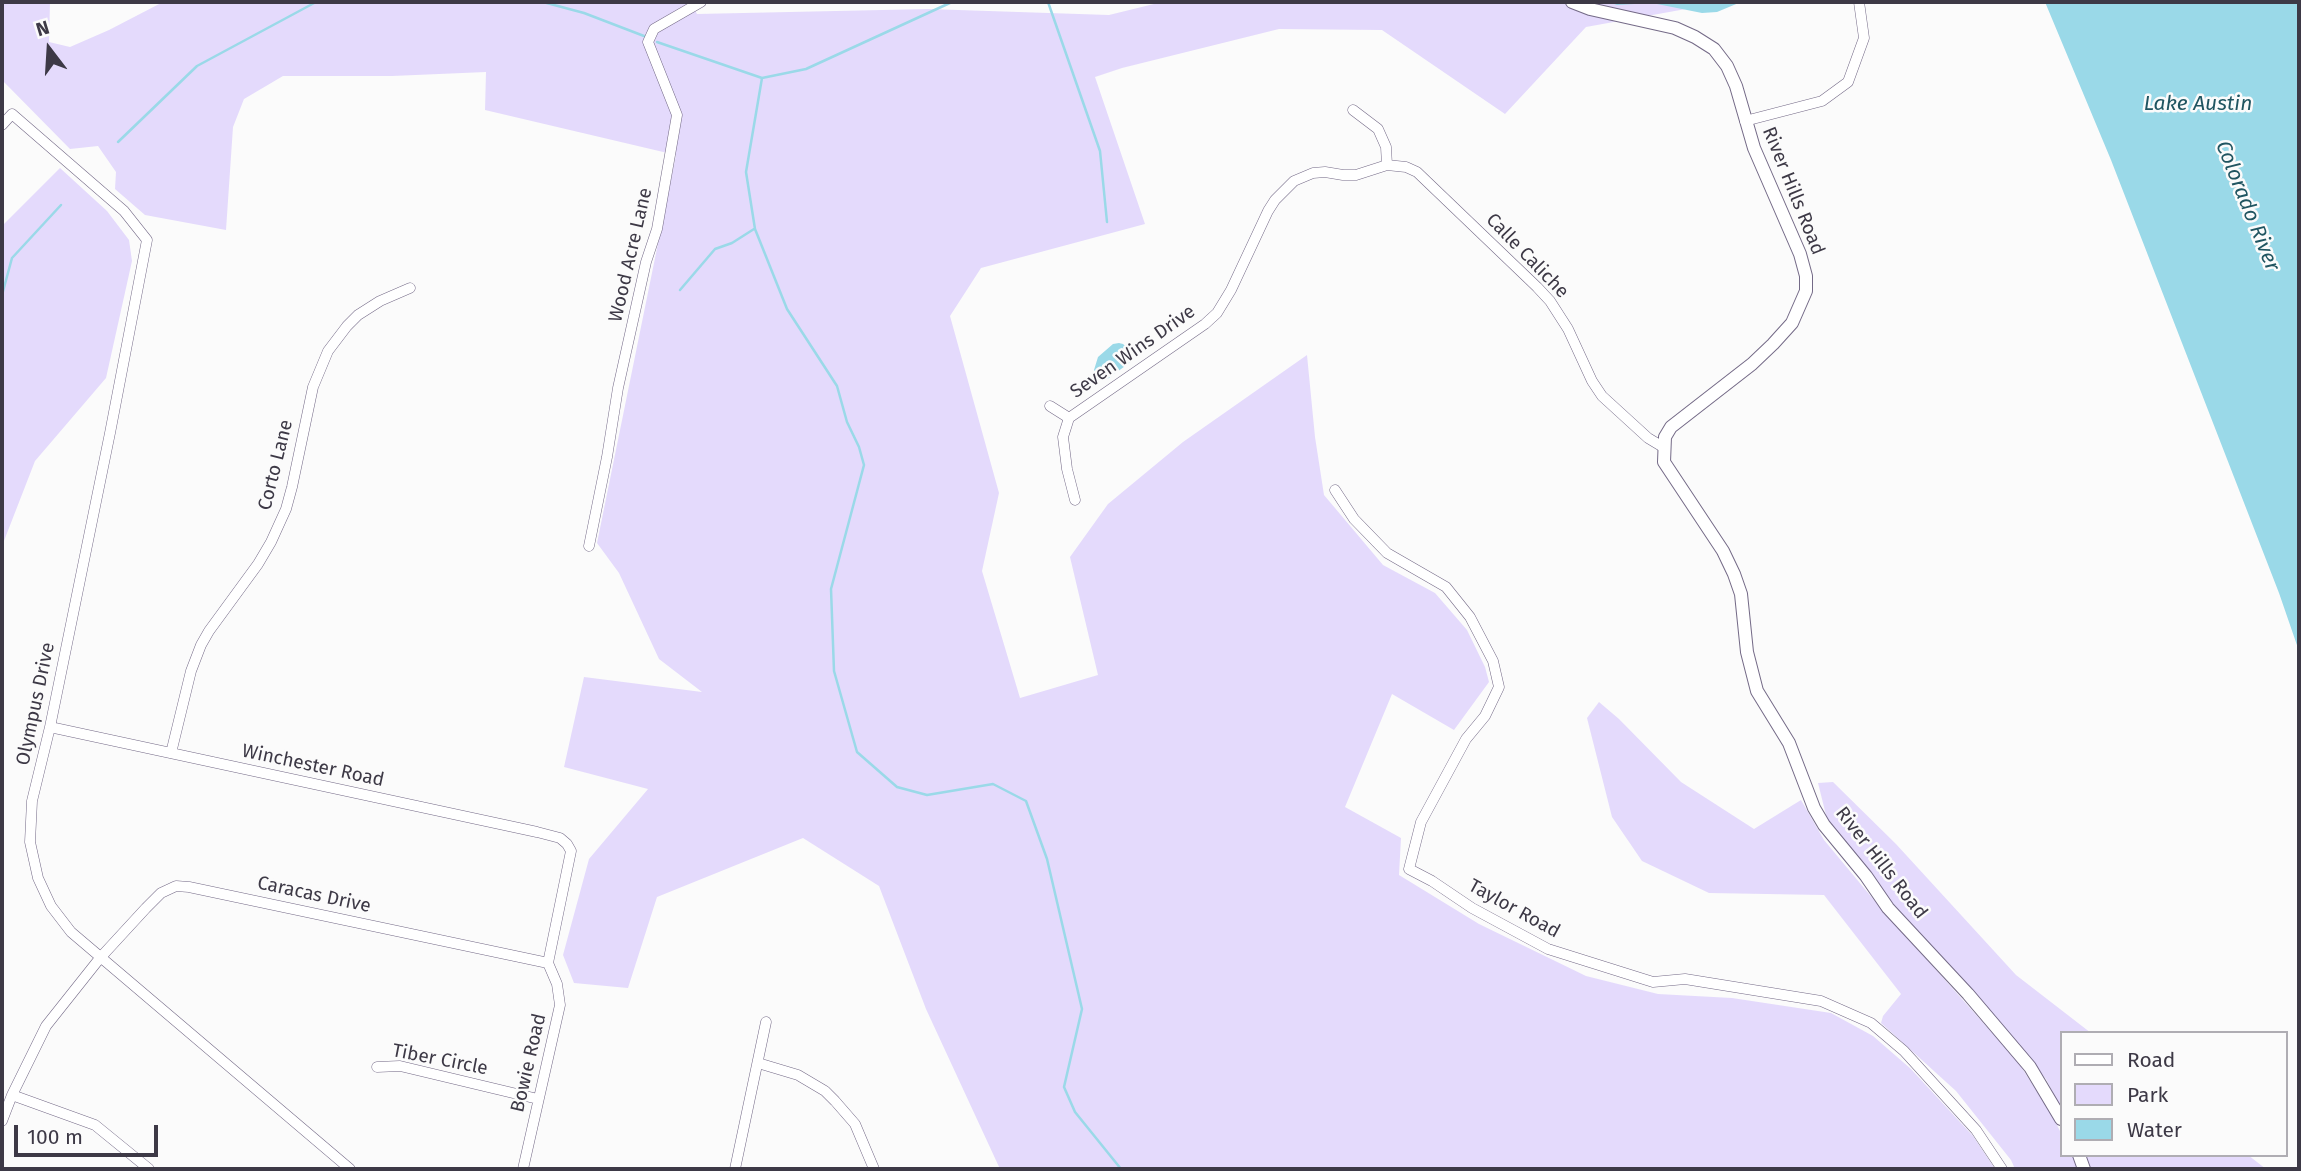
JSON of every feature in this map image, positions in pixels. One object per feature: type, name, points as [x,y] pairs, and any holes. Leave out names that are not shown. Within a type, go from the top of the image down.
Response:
[{"type":"street","name":"Wood Acre Lane","points":[[589,546],[618,388],[646,262],[657,229],[677,115],[649,42],[654,29],[701,2]]},
{"type":"street","name":"River Hills Road","points":[[1572,2],[1600,12],[1675,28],[1695,37],[1714,49],[1727,66],[1736,86],[1754,148],[1800,254],[1806,276],[1806,291],[1792,323],[1773,344],[1752,364],[1679,418],[1665,437],[1664,462],[1711,532],[1734,574],[1741,594],[1747,652],[1757,691],[1789,743],[1814,808],[1824,825],[1866,876],[1888,908],[1968,994],[2030,1068],[2060,1117]]},
{"type":"street","points":[[1745,121],[1822,101],[1848,82],[1864,38],[1859,2]]},
{"type":"street","points":[[1353,110],[1378,129],[1386,147],[1387,165]]},
{"type":"street","name":"Olympus Drive","points":[[2,125],[12,114],[124,211],[147,240],[50,727],[32,801],[30,842],[38,878],[51,906],[71,932],[350,1169]]},
{"type":"street","name":"Seven Wins Drive","points":[[1075,500],[1063,437],[1069,418],[1217,313],[1231,290],[1268,211],[1294,181],[1304,175],[1325,172],[1343,176],[1356,175],[1387,165]]},
{"type":"street","name":"Calle Caliche","points":[[1387,165],[1406,167],[1417,172],[1550,301],[1568,329],[1592,381],[1602,396],[1648,438],[1663,447]]},
{"type":"street","name":"Corto Lane","points":[[171,753],[191,671],[201,645],[258,564],[286,509],[313,387],[328,351],[358,315],[380,301],[410,288]]},
{"type":"street","points":[[1050,406],[1069,418]]},
{"type":"street","name":"Taylor Road","points":[[1335,491],[1354,519],[1387,553],[1446,587],[1470,617],[1493,662],[1499,687],[1485,716],[1466,739],[1421,822],[1409,869],[1472,908],[1548,949],[1653,982],[1685,979],[1821,1001],[1871,1023],[1904,1051],[1976,1130],[2002,1169]]},
{"type":"street","name":"Winchester Road","points":[[50,727],[537,832],[560,838],[567,844]]},
{"type":"street","name":"Bowie Road","points":[[523,1169],[560,1005],[557,984],[548,963],[571,851],[567,844]]},
{"type":"street","name":"Caracas Drive","points":[[100,958],[161,893],[176,886],[548,963]]},
{"type":"street","points":[[2,1121],[46,1026],[100,958]]},
{"type":"street","points":[[735,1169],[766,1022]]},
{"type":"street","points":[[758,1063],[798,1075],[825,1091],[855,1124],[874,1169]]},
{"type":"street","name":"Tiber Circle","points":[[377,1067],[400,1066],[538,1098]]},
{"type":"street","points":[[12,1096],[95,1125],[149,1169]]},
{"type":"green space","points":[[2,2],[50,2],[49,42],[70,47],[163,2],[691,2],[697,14],[928,9],[1109,15],[1162,2],[1717,2],[1586,27],[1505,114],[1382,30],[1279,29],[1095,77],[1145,224],[981,268],[950,316],[999,493],[982,571],[1020,698],[1098,675],[1070,557],[1108,504],[1183,442],[1307,355],[1324,495],[1383,565],[1435,593],[1467,630],[1485,667],[1489,682],[1454,730],[1392,694],[1345,807],[1401,838],[1399,875],[1479,924],[1586,976],[1658,994],[1732,998],[1831,1013],[1873,1036],[1911,1069],[1973,1136],[1995,1169],[1000,1169],[926,1009],[879,886],[803,838],[657,897],[628,988],[574,983],[563,955],[589,859],[648,789],[564,767],[584,677],[702,692],[659,659],[619,573],[597,543],[676,155],[485,110],[486,72],[392,76],[283,76],[244,99],[233,127],[226,230],[145,215],[115,189],[116,172],[98,146],[70,149],[2,80]]},
{"type":"green space","points":[[60,168],[107,211],[129,240],[132,261],[106,378],[35,461],[2,546],[2,226]]},
{"type":"green space","points":[[1599,702],[1681,782],[1754,829],[1801,800],[1824,840],[2018,1062],[2060,1131],[2060,1157],[2073,1157],[2079,1169],[2015,1169],[2011,1160],[1956,1091],[1881,1023],[1883,1016],[1901,994],[1824,895],[1709,893],[1642,861],[1612,817],[1587,718]]},
{"type":"green space","points":[[1833,782],[1896,844],[2016,975],[2088,1031],[2060,1031],[2060,1107],[2046,1079],[1890,900],[1827,819],[1818,783]]},
{"type":"green space","points":[[2085,1157],[2251,1157],[2266,1169],[2089,1169]]},
{"type":"water","points":[[1609,2],[1741,2],[1717,12],[1702,13],[1652,3],[1617,5]]},
{"type":"water","name":"Lake Austin","points":[[2045,2],[2299,2],[2299,651],[2111,160]]},
{"type":"water","points":[[1119,343],[1130,350],[1132,361],[1106,380],[1098,379],[1094,370],[1098,357],[1113,344]]},
{"type":"waterway","points":[[118,142],[197,66],[316,2]]},
{"type":"waterway","points":[[543,2],[584,13],[644,36]]},
{"type":"waterway","points":[[657,42],[762,78],[806,69],[952,2]]},
{"type":"waterway","points":[[1048,2],[1100,151],[1107,222]]},
{"type":"waterway","points":[[762,78],[746,172],[755,229],[787,309],[837,386],[847,422],[864,465],[831,589],[834,671],[857,752],[897,787],[927,795],[993,784],[1026,801],[1047,859],[1082,1009],[1064,1087],[1075,1112],[1121,1169]]},
{"type":"waterway","points":[[2,295],[12,258],[61,205]]},
{"type":"waterway","points":[[680,290],[715,249],[732,243],[754,229]]},
{"type":"water label","name":"Colorado River","points":[[2247,206]]}]
